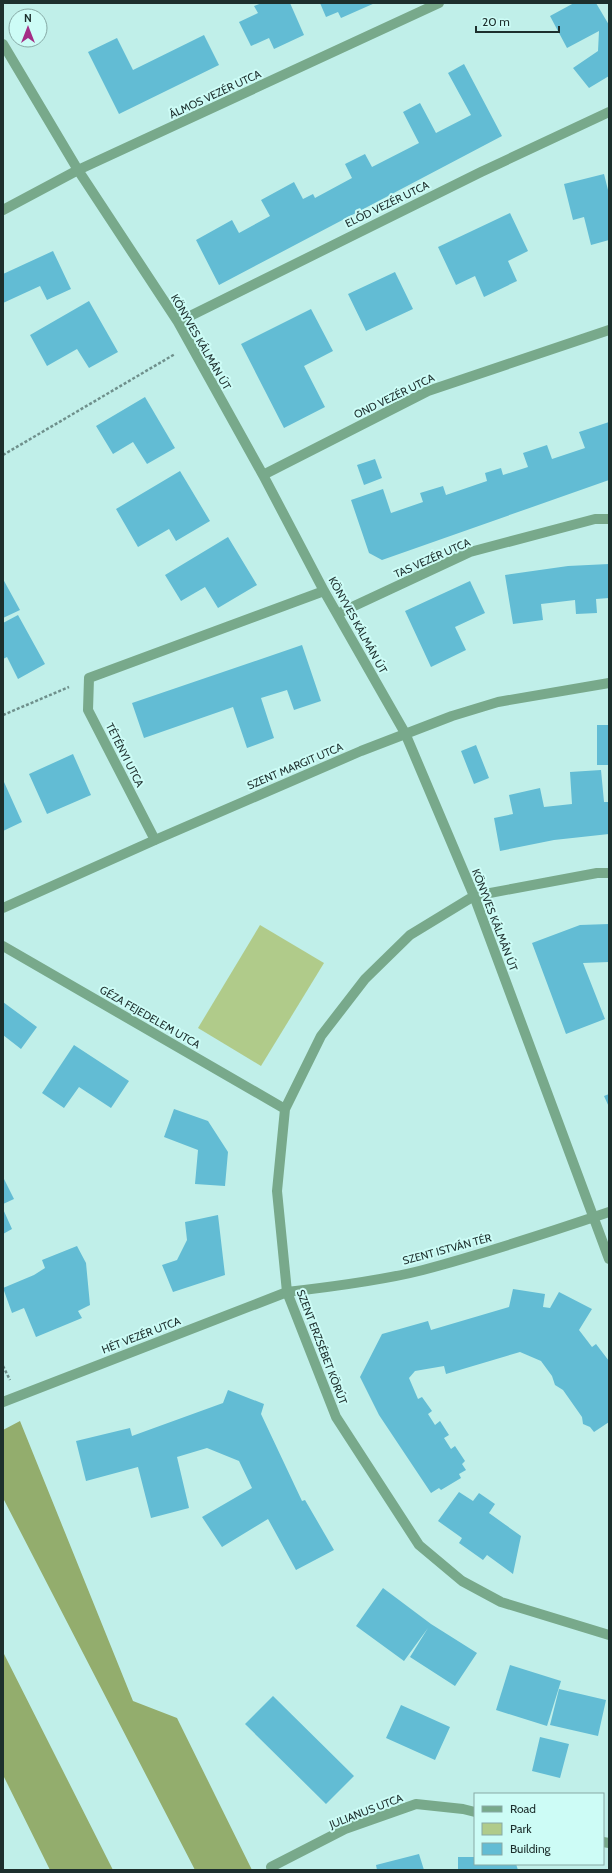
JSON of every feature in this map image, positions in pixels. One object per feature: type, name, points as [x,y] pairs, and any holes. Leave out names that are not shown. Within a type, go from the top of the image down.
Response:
[{"type":"street","name":"ÁLMOS VEZÉR UTCA","points":[[3,210],[78,170],[439,3]]},
{"type":"street","name":"KÖNYVES KÁLMÁN ÚT","points":[[3,44],[78,170],[178,322],[263,475],[324,591],[405,733],[474,896],[609,1259]]},
{"type":"street","name":"ELŐD VEZÉR UTCA","points":[[178,322],[481,172],[609,112]]},
{"type":"street","name":"OND VEZÉR UTCA","points":[[263,475],[428,391],[609,330]]},
{"type":"street","name":"TAS VEZÉR UTCA","points":[[337,614],[470,552],[595,519],[609,519]]},
{"type":"street","points":[[89,678],[324,591]]},
{"type":"street","name":"TÉTÉNYI UTCA","points":[[89,678],[88,710],[154,840]]},
{"type":"street","name":"SZENT MARGIT UTCA","points":[[3,908],[154,840],[405,733],[452,716],[498,702],[609,683]]},
{"type":"street","name":"SZENT ERZSÉBET KÖRÚT","points":[[609,873],[597,873],[474,896],[410,935],[365,979],[321,1036],[285,1109],[277,1191],[287,1292],[336,1417],[419,1545],[462,1581],[501,1602],[609,1635]]},
{"type":"street","name":"GÉZA FEJEDELEM UTCA","points":[[3,946],[285,1109]]},
{"type":"street","name":"SZENT ISTVÁN TÉR","points":[[287,1292],[328,1287],[421,1270],[547,1234],[609,1212]]},
{"type":"street","name":"HÉT VEZÉR UTCA","points":[[3,1402],[287,1292]]},
{"type":"street","name":"JULIANUS UTCA","points":[[271,1867],[345,1829],[416,1804],[474,1812]]},
{"type":"path","points":[[3,455],[191,345]]},
{"type":"path","points":[[3,715],[89,678]]},
{"type":"green space","points":[[260,925],[324,963],[261,1066],[198,1028]]},
{"type":"green space","points":[[20,1421],[133,1701],[177,1718],[252,1870],[195,1870],[3,1498],[3,1430]]},
{"type":"green space","points":[[3,1652],[113,1870],[50,1870],[3,1775]]},
{"type":"building","points":[[262,3],[290,3],[304,35],[274,49],[269,38],[251,46],[239,22],[258,13],[254,6]]},
{"type":"building","points":[[320,3],[375,3],[341,18],[338,12],[326,17]]},
{"type":"building","points":[[574,3],[596,3],[609,25],[609,76],[589,88],[573,68],[598,51],[599,31],[567,48],[550,16]]},
{"type":"building","points":[[204,35],[219,65],[119,114],[88,52],[117,38],[133,70]]},
{"type":"building","points":[[464,64],[502,136],[219,285],[196,240],[232,220],[239,233],[270,216],[261,200],[294,182],[303,199],[313,194],[315,198],[352,178],[345,164],[365,154],[372,167],[419,143],[403,112],[420,103],[436,133],[471,115],[448,73]]},
{"type":"building","points":[[604,174],[609,194],[609,240],[591,245],[584,217],[573,220],[564,184]]},
{"type":"building","points":[[510,213],[528,251],[508,261],[517,281],[484,297],[475,276],[456,285],[438,247]]},
{"type":"building","points":[[53,251],[71,289],[47,300],[40,286],[3,303],[3,274]]},
{"type":"building","points":[[395,272],[413,309],[366,331],[348,294]]},
{"type":"building","points":[[89,301],[118,352],[89,368],[77,349],[47,366],[30,335]]},
{"type":"building","points":[[311,309],[333,351],[304,366],[325,407],[284,428],[241,344]]},
{"type":"building","points":[[145,397],[175,448],[147,464],[133,442],[113,454],[96,426]]},
{"type":"building","points":[[609,422],[609,480],[382,560],[369,553],[351,500],[383,489],[391,513],[423,502],[420,493],[443,486],[446,495],[487,481],[485,473],[501,468],[503,475],[528,467],[523,453],[547,445],[552,459],[585,448],[579,432]]},
{"type":"building","points":[[375,459],[382,478],[364,485],[357,465]]},
{"type":"building","points":[[180,471],[210,521],[176,541],[169,529],[138,547],[116,509]]},
{"type":"building","points":[[228,537],[257,585],[218,608],[205,587],[181,601],[165,575]]},
{"type":"building","points":[[609,564],[609,598],[596,599],[597,613],[576,614],[575,600],[541,604],[543,620],[513,624],[505,575],[568,566]]},
{"type":"building","points":[[3,579],[20,610],[3,618]]},
{"type":"building","points":[[470,581],[485,613],[455,627],[466,650],[431,667],[405,611]]},
{"type":"building","points":[[18,615],[45,664],[18,679],[7,657],[3,659],[3,623]]},
{"type":"building","points":[[302,645],[321,701],[294,710],[287,690],[261,698],[274,738],[247,748],[233,707],[144,738],[132,703]]},
{"type":"building","points":[[597,725],[609,725],[609,765],[597,765]]},
{"type":"building","points":[[476,745],[489,778],[474,784],[461,751]]},
{"type":"building","points":[[73,754],[91,795],[47,814],[29,774]]},
{"type":"building","points":[[601,770],[604,802],[609,802],[609,834],[554,840],[500,851],[494,818],[513,814],[509,795],[540,788],[544,807],[572,804],[570,772]]},
{"type":"building","points":[[4,782],[22,822],[3,831],[3,783]]},
{"type":"building","points":[[609,924],[609,962],[583,963],[605,1019],[566,1034],[532,943],[580,925]]},
{"type":"building","points":[[3,1002],[37,1027],[21,1049],[3,1035]]},
{"type":"building","points":[[74,1045],[129,1081],[111,1108],[79,1087],[64,1108],[42,1093]]},
{"type":"building","points":[[609,1094],[609,1107],[604,1096]]},
{"type":"building","points":[[174,1109],[208,1121],[228,1152],[225,1186],[195,1184],[198,1150],[164,1137]]},
{"type":"building","points":[[3,1177],[14,1199],[3,1204]]},
{"type":"building","points":[[3,1209],[12,1229],[3,1234]]},
{"type":"building","points":[[218,1215],[225,1275],[173,1292],[162,1265],[177,1260],[187,1240],[185,1222]]},
{"type":"building","points":[[77,1246],[86,1263],[90,1305],[78,1311],[82,1318],[36,1337],[24,1308],[12,1313],[3,1288],[34,1275],[45,1268],[42,1260]]},
{"type":"building","points":[[513,1289],[545,1294],[543,1307],[550,1308],[559,1292],[592,1309],[579,1330],[592,1347],[596,1344],[609,1361],[609,1422],[594,1432],[590,1427],[583,1424],[582,1417],[563,1390],[555,1385],[552,1376],[541,1361],[520,1352],[446,1374],[444,1366],[415,1371],[409,1378],[418,1399],[422,1397],[432,1411],[428,1414],[435,1425],[440,1421],[449,1435],[444,1438],[451,1449],[455,1446],[465,1461],[462,1464],[466,1470],[459,1474],[461,1478],[441,1490],[439,1488],[431,1493],[379,1415],[360,1377],[382,1334],[428,1321],[431,1330],[509,1307]]},
{"type":"building","points":[[228,1390],[264,1404],[261,1414],[302,1501],[305,1500],[334,1550],[296,1570],[268,1519],[222,1547],[202,1517],[252,1488],[239,1461],[207,1448],[177,1457],[189,1508],[151,1518],[138,1467],[86,1481],[76,1441],[130,1428],[132,1436],[223,1403]]},
{"type":"building","points":[[459,1492],[473,1501],[479,1493],[495,1504],[489,1513],[521,1536],[513,1574],[487,1555],[483,1560],[459,1543],[462,1538],[438,1521]]},
{"type":"building","points":[[383,1588],[431,1624],[477,1653],[455,1686],[410,1657],[428,1628],[404,1661],[356,1626]]},
{"type":"building","points":[[510,1665],[561,1681],[547,1726],[496,1710]]},
{"type":"building","points":[[559,1689],[606,1700],[598,1736],[550,1725]]},
{"type":"building","points":[[273,1696],[354,1776],[326,1804],[245,1724]]},
{"type":"building","points":[[401,1705],[450,1727],[435,1760],[386,1738]]},
{"type":"building","points":[[540,1737],[569,1744],[560,1778],[532,1771]]},
{"type":"building","points":[[419,1854],[424,1870],[377,1870],[376,1865]]},
{"type":"building","points":[[458,1857],[474,1857],[474,1865],[516,1865],[518,1870],[458,1870]]}]
